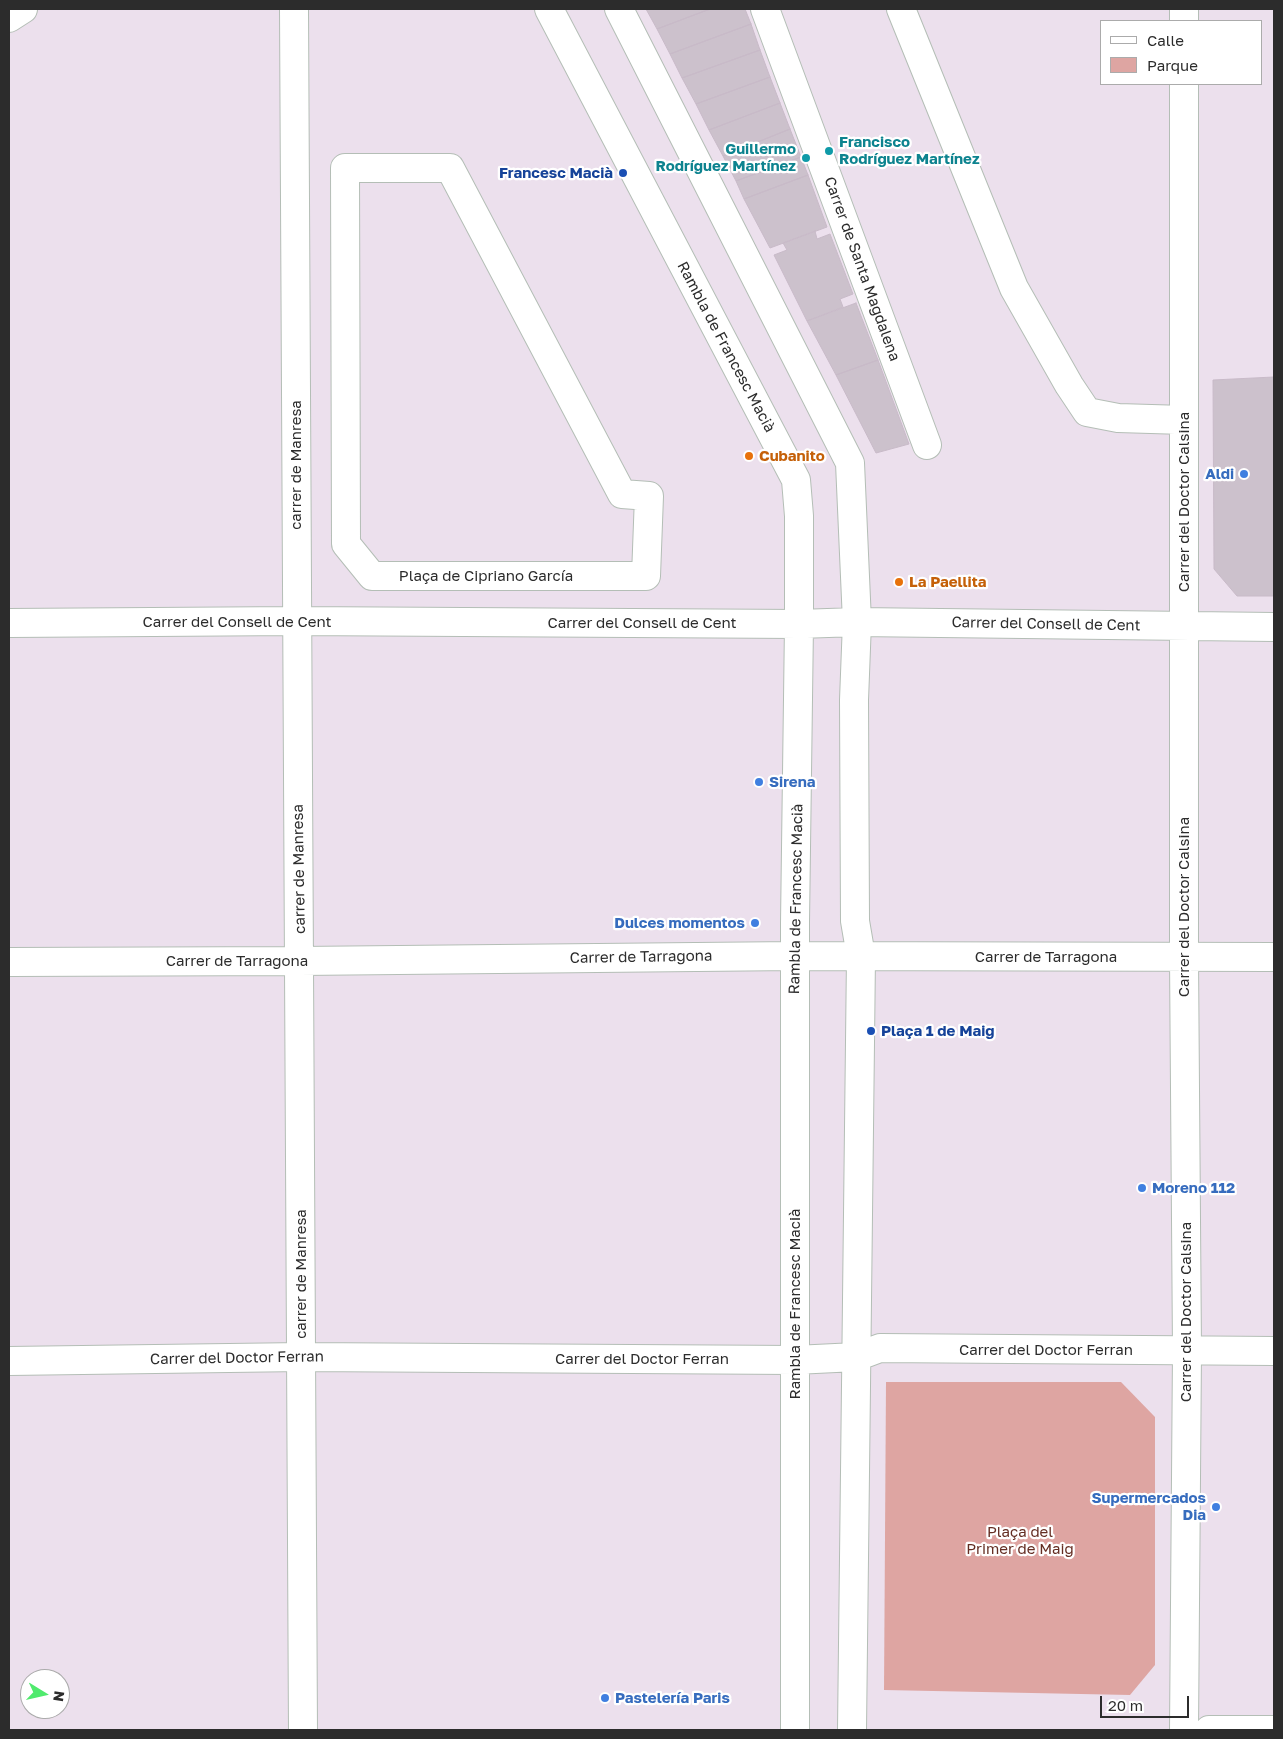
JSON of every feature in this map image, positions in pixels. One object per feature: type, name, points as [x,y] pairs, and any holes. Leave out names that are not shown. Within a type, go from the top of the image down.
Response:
[{"type":"street","points":[[9,18],[23,9]]},
{"type":"street","name":"carrer de Manresa","points":[[294,9],[303,1730]]},
{"type":"street","name":"Rambla de Francesc Macià","points":[[549,9],[796,480],[799,516],[799,624],[795,956],[795,1730]]},
{"type":"street","points":[[619,9],[850,463],[857,622],[854,700],[855,912],[861,956],[852,1730]]},
{"type":"street","name":"Carrer de Santa Magdalena","points":[[765,9],[927,445]]},
{"type":"street","points":[[901,9],[1014,288],[1069,385],[1088,412],[1118,418],[1184,420]]},
{"type":"street","name":"Carrer del Doctor Calsina","points":[[1184,85],[1184,958],[1187,1351],[1184,1730]]},
{"type":"street","name":"Plaça de Cipriano García","points":[[345,168],[450,168],[622,494],[649,496],[646,576],[372,576],[346,544],[345,168]]},
{"type":"street","name":"Carrer del Consell de Cent","points":[[9,623],[296,621],[799,624],[857,622],[1274,627]]},
{"type":"street","name":"Carrer de Tarragona","points":[[9,962],[795,956],[1274,958]]},
{"type":"street","name":"Carrer del Doctor Ferran","points":[[9,1361],[302,1357],[795,1360],[856,1357],[880,1348],[1274,1351]]},
{"type":"street","points":[[1209,1730],[1274,1730]]},
{"type":"green space","name":"Plaça del Primer de Maig","points":[[886,1382],[1121,1382],[1155,1417],[1155,1665],[1130,1695],[884,1690]]},
{"type":"building","points":[[646,9],[710,9],[657,29]]},
{"type":"building","points":[[710,9],[745,9],[751,24],[670,54],[657,29]]},
{"type":"building","points":[[751,24],[760,50],[682,78],[670,54]]},
{"type":"building","points":[[760,50],[770,77],[696,104],[682,78]]},
{"type":"building","points":[[770,77],[780,103],[709,130],[696,104]]},
{"type":"building","points":[[780,103],[790,129],[723,156],[709,130]]},
{"type":"building","points":[[790,129],[801,157],[736,181],[723,156]]},
{"type":"building","points":[[801,157],[808,175],[744,199],[736,181]]},
{"type":"building","points":[[808,175],[827,227],[770,248],[744,199]]},
{"type":"building","points":[[815,231],[817,239],[830,234],[853,294],[840,299],[843,307],[807,321],[774,255],[787,250],[783,243]]},
{"type":"building","points":[[856,303],[878,360],[836,375],[807,321]]},
{"type":"building","points":[[878,360],[909,444],[876,453],[836,375]]},
{"type":"building","name":"Aldi","points":[[1274,377],[1274,596],[1237,596],[1214,569],[1213,380]]},
{"type":"place","name":"Francisco Rodríguez Martínez","points":[[829,151]]},
{"type":"place","name":"Guillermo Rodríguez Martínez","points":[[806,158]]},
{"type":"place","name":"Francesc Macià","points":[[623,173]]},
{"type":"place","name":"Cubanito","points":[[749,456]]},
{"type":"place","name":"Aldi","points":[[1244,474]]},
{"type":"place","name":"La Paellita","points":[[899,582]]},
{"type":"place","name":"Sirena","points":[[759,782]]},
{"type":"place","name":"Dulces momentos","points":[[755,923]]},
{"type":"place","name":"Plaça 1 de Maig","points":[[871,1031]]},
{"type":"place","name":"Moreno 112","points":[[1142,1188]]},
{"type":"place","name":"Supermercados Dia","points":[[1216,1507]]},
{"type":"place","name":"Pastelería Paris","points":[[605,1698]]}]
